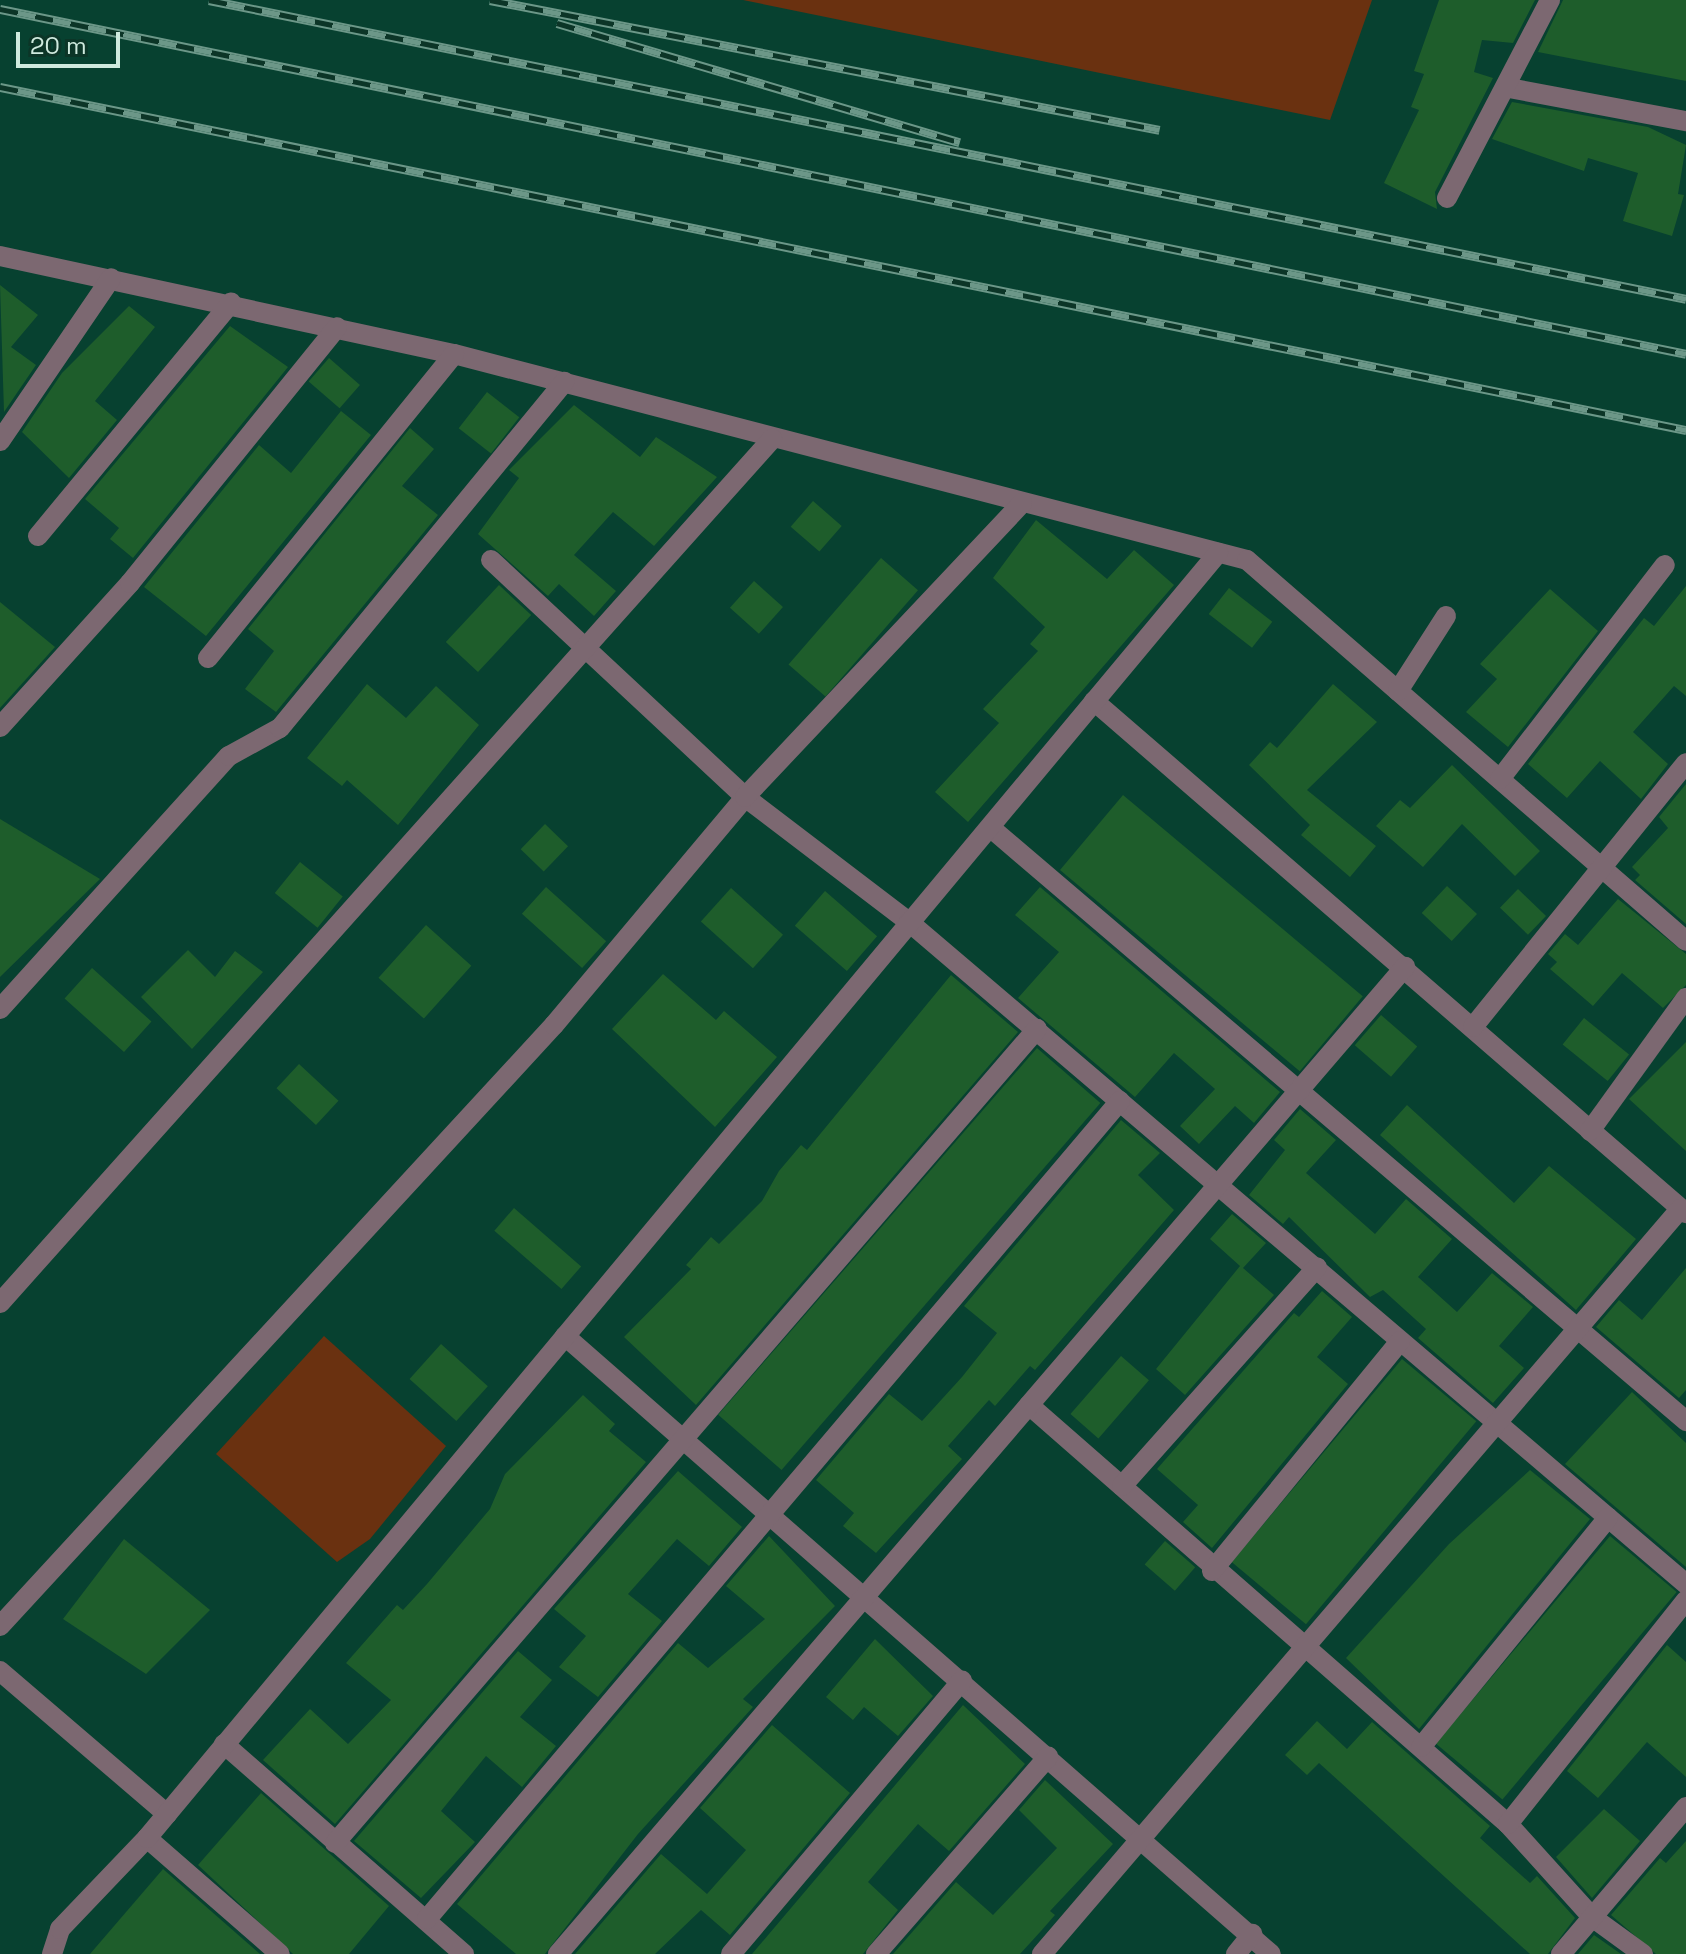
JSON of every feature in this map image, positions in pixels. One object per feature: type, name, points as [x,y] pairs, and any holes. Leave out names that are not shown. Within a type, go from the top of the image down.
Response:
[{"type":"street","points":[[1447,198],[1509,88],[1550,0]]},
{"type":"street","points":[[1509,88],[1686,121]]},
{"type":"street","points":[[0,256],[231,303],[454,354],[1247,560],[1500,779],[1599,870],[1686,941]]},
{"type":"street","points":[[0,441],[111,278]]},
{"type":"street","points":[[38,536],[231,303]]},
{"type":"street","points":[[0,727],[130,583],[337,327]]},
{"type":"street","points":[[208,658],[454,354]]},
{"type":"street","points":[[0,1009],[229,756],[280,728],[564,382]]},
{"type":"street","points":[[0,1303],[581,646],[772,439]]},
{"type":"street","points":[[0,1626],[554,1025],[745,797],[1022,503]]},
{"type":"street","points":[[52,1954],[60,1929],[147,1838],[1218,553]]},
{"type":"street","points":[[491,560],[745,797],[909,922],[1037,1029],[1686,1584]]},
{"type":"street","points":[[1500,779],[1665,565]]},
{"type":"street","points":[[1398,691],[1446,616]]},
{"type":"street","points":[[1042,1954],[1494,1421],[1576,1326],[1683,1211],[1405,967],[1094,701]]},
{"type":"street","points":[[1473,1027],[1686,763]]},
{"type":"street","points":[[991,828],[1302,1090],[1686,1421]]},
{"type":"street","points":[[558,1954],[1405,967]]},
{"type":"street","points":[[1590,1131],[1686,998]]},
{"type":"street","points":[[335,1843],[1037,1029]]},
{"type":"street","points":[[427,1919],[1120,1101]]},
{"type":"street","points":[[1122,1486],[1317,1267]]},
{"type":"street","points":[[565,1336],[772,1510],[1271,1954]]},
{"type":"street","points":[[1212,1571],[1400,1341]]},
{"type":"street","points":[[1029,1405],[1122,1486],[1212,1571],[1304,1646],[1508,1824],[1592,1917],[1643,1954]]},
{"type":"street","points":[[1421,1747],[1608,1518]]},
{"type":"street","points":[[1508,1824],[1686,1600]]},
{"type":"street","points":[[0,1671],[167,1814]]},
{"type":"street","points":[[731,1954],[962,1681]]},
{"type":"street","points":[[224,1744],[464,1954]]},
{"type":"street","points":[[876,1954],[1048,1757]]},
{"type":"street","points":[[1561,1954],[1686,1807]]},
{"type":"street","points":[[147,1838],[280,1954]]},
{"type":"street","points":[[1236,1954],[1252,1934]]},
{"type":"shaded area","points":[[743,0],[1372,0],[1330,120]]},
{"type":"shaded area","points":[[324,1336],[446,1446],[370,1539],[337,1562],[216,1454]]},
{"type":"building","points":[[1439,0],[1535,0],[1513,43],[1482,40],[1474,72],[1493,78],[1435,192],[1437,209],[1384,183],[1419,110],[1411,107],[1424,74],[1414,71]]},
{"type":"building","points":[[1563,0],[1686,0],[1686,81],[1538,52]]},
{"type":"building","points":[[1512,102],[1648,127],[1686,145],[1678,194],[1684,195],[1672,236],[1623,221],[1638,173],[1588,158],[1584,171],[1492,139]]},
{"type":"building","points":[[0,285],[38,315],[11,347],[36,365],[4,412]]},
{"type":"building","points":[[129,306],[155,327],[95,401],[117,420],[69,478],[22,432],[62,373]]},
{"type":"building","points":[[230,326],[288,367],[133,558],[110,539],[119,528],[85,499]]},
{"type":"building","points":[[329,358],[360,385],[340,408],[309,381]]},
{"type":"building","points":[[487,392],[519,417],[491,453],[459,428]]},
{"type":"building","points":[[574,405],[640,457],[656,437],[717,477],[654,546],[613,512],[574,555],[616,591],[594,616],[559,584],[548,596],[478,534],[519,478],[509,470]]},
{"type":"building","points":[[341,411],[371,435],[206,636],[144,587],[259,445],[291,473]]},
{"type":"building","points":[[410,428],[434,449],[402,486],[438,515],[276,712],[245,689],[274,651],[248,629]]},
{"type":"building","points":[[813,501],[842,526],[819,552],[791,527]]},
{"type":"building","points":[[1036,520],[1107,579],[1134,550],[1174,585],[968,822],[935,792],[999,723],[983,709],[1038,651],[1030,644],[1045,627],[993,578]]},
{"type":"building","points":[[881,558],[918,590],[825,697],[788,664]]},
{"type":"building","points":[[754,581],[783,607],[759,634],[730,608]]},
{"type":"building","points":[[499,585],[531,615],[478,672],[446,642]]},
{"type":"building","points":[[1686,586],[1686,696],[1674,686],[1633,732],[1668,764],[1641,799],[1600,761],[1567,798],[1528,764],[1644,618],[1654,626]]},
{"type":"building","points":[[1229,588],[1272,622],[1252,648],[1209,614]]},
{"type":"building","points":[[1550,589],[1598,631],[1508,747],[1466,712],[1497,679],[1480,664]]},
{"type":"building","points":[[0,602],[55,647],[0,708]]},
{"type":"building","points":[[367,684],[406,718],[436,686],[479,725],[398,825],[347,780],[342,786],[307,758]]},
{"type":"building","points":[[1333,684],[1377,722],[1307,790],[1376,846],[1350,877],[1301,835],[1310,825],[1249,765],[1270,742],[1277,748]]},
{"type":"building","points":[[1452,765],[1540,851],[1515,876],[1462,824],[1423,867],[1376,826],[1400,800],[1410,808]]},
{"type":"building","points":[[1686,784],[1686,924],[1635,880],[1640,875],[1632,867],[1668,828],[1659,817]]},
{"type":"building","points":[[1123,795],[1363,996],[1300,1071],[1060,870]]},
{"type":"building","points":[[0,819],[100,879],[0,977]]},
{"type":"building","points":[[545,824],[568,846],[544,871],[521,849]]},
{"type":"building","points":[[300,862],[343,897],[318,928],[275,893]]},
{"type":"building","points":[[1447,886],[1477,914],[1452,941],[1422,913]]},
{"type":"building","points":[[546,887],[606,941],[582,968],[522,914]]},
{"type":"building","points":[[1040,887],[1280,1092],[1254,1123],[1235,1106],[1199,1144],[1180,1126],[1215,1089],[1174,1053],[1135,1097],[1018,998],[1059,952],[1015,915]]},
{"type":"building","points":[[731,888],[783,935],[753,968],[701,921]]},
{"type":"building","points":[[1518,889],[1546,916],[1528,935],[1500,908]]},
{"type":"building","points":[[825,891],[877,936],[847,971],[795,926]]},
{"type":"building","points":[[1618,899],[1686,954],[1686,985],[1663,1008],[1622,973],[1593,1006],[1550,969],[1557,962],[1548,954],[1565,934],[1578,945]]},
{"type":"building","points":[[426,925],[471,966],[424,1019],[378,978]]},
{"type":"building","points":[[188,950],[215,977],[235,951],[263,972],[192,1049],[141,997]]},
{"type":"building","points":[[92,968],[151,1022],[124,1052],[65,998]]},
{"type":"building","points":[[663,974],[716,1020],[724,1011],[777,1057],[715,1127],[612,1029]]},
{"type":"building","points":[[951,975],[1018,1032],[696,1405],[624,1337],[691,1269],[686,1265],[711,1237],[719,1244],[762,1201],[779,1171],[801,1145],[807,1150]]},
{"type":"building","points":[[1381,1015],[1417,1046],[1391,1077],[1355,1045]]},
{"type":"building","points":[[1584,1018],[1629,1055],[1608,1081],[1563,1044]]},
{"type":"building","points":[[1686,1042],[1686,1151],[1629,1099]]},
{"type":"building","points":[[1037,1048],[1100,1103],[782,1470],[718,1415]]},
{"type":"building","points":[[299,1064],[338,1101],[316,1125],[276,1088]]},
{"type":"building","points":[[1407,1105],[1514,1203],[1549,1166],[1636,1239],[1576,1310],[1380,1135]]},
{"type":"building","points":[[1300,1109],[1336,1140],[1306,1173],[1375,1234],[1406,1199],[1452,1239],[1418,1277],[1457,1312],[1492,1273],[1533,1307],[1499,1346],[1524,1368],[1493,1403],[1418,1338],[1426,1329],[1383,1290],[1370,1297],[1289,1217],[1283,1224],[1249,1195],[1285,1150],[1274,1140]]},
{"type":"building","points":[[1121,1120],[1160,1153],[1138,1175],[1174,1210],[1035,1370],[1030,1366],[995,1406],[989,1400],[948,1446],[962,1459],[876,1553],[843,1526],[854,1513],[816,1480],[889,1394],[922,1421],[962,1377],[997,1333],[964,1306]]},
{"type":"building","points":[[514,1208],[581,1266],[561,1289],[494,1231]]},
{"type":"building","points":[[1232,1214],[1266,1243],[1243,1268],[1274,1295],[1185,1395],[1156,1369],[1240,1266],[1210,1239]]},
{"type":"building","points":[[1686,1268],[1686,1390],[1679,1398],[1596,1327],[1619,1300],[1642,1320]]},
{"type":"building","points":[[1322,1291],[1352,1317],[1317,1357],[1348,1384],[1212,1548],[1183,1522],[1198,1505],[1157,1469],[1294,1313],[1299,1317]]},
{"type":"building","points":[[441,1344],[488,1386],[456,1421],[410,1379]]},
{"type":"building","points":[[1121,1356],[1149,1380],[1098,1438],[1070,1414]]},
{"type":"building","points":[[1402,1359],[1476,1421],[1306,1624],[1232,1562]]},
{"type":"building","points":[[1632,1392],[1686,1443],[1686,1567],[1565,1464]]},
{"type":"building","points":[[583,1395],[615,1424],[609,1431],[646,1462],[335,1824],[263,1760],[310,1709],[348,1744],[391,1700],[346,1663],[397,1605],[403,1610],[427,1584],[490,1509],[505,1474]]},
{"type":"building","points":[[1530,1470],[1590,1519],[1419,1729],[1346,1658],[1449,1544]]},
{"type":"building","points":[[678,1471],[742,1527],[709,1566],[677,1539],[628,1594],[662,1621],[598,1697],[559,1667],[586,1636],[554,1609]]},
{"type":"building","points":[[769,1536],[835,1606],[743,1699],[753,1707],[638,1834],[545,1954],[516,1954],[457,1904],[678,1643],[708,1668],[765,1619],[726,1586]]},
{"type":"building","points":[[1610,1536],[1677,1592],[1502,1800],[1436,1744]]},
{"type":"building","points":[[124,1539],[210,1610],[146,1674],[63,1619]]},
{"type":"building","points":[[1165,1541],[1195,1567],[1175,1591],[1145,1564]]},
{"type":"building","points":[[875,1639],[933,1696],[898,1736],[864,1707],[853,1720],[826,1697]]},
{"type":"building","points":[[1667,1645],[1686,1662],[1686,1777],[1647,1742],[1598,1798],[1567,1771]]},
{"type":"building","points":[[518,1651],[552,1680],[520,1717],[556,1746],[522,1787],[486,1756],[441,1811],[475,1842],[421,1898],[354,1841]]},
{"type":"building","points":[[963,1705],[1025,1764],[949,1851],[918,1824],[868,1882],[898,1910],[863,1954],[752,1954]]},
{"type":"building","points":[[1317,1721],[1347,1749],[1372,1722],[1490,1826],[1480,1838],[1530,1883],[1537,1876],[1575,1918],[1548,1954],[1530,1954],[1319,1763],[1307,1775],[1285,1755]]},
{"type":"building","points":[[772,1725],[850,1793],[730,1935],[701,1910],[655,1954],[575,1954],[661,1854],[707,1894],[746,1850],[700,1808]]},
{"type":"building","points":[[1045,1780],[1113,1844],[1050,1911],[1055,1915],[1020,1954],[893,1954],[956,1882],[993,1915],[1057,1848],[1019,1810]]},
{"type":"building","points":[[261,1793],[389,1906],[349,1954],[293,1954],[198,1865]]},
{"type":"building","points":[[1604,1809],[1640,1841],[1592,1898],[1556,1857]]},
{"type":"building","points":[[1686,1841],[1686,1954],[1656,1954],[1611,1915],[1660,1858],[1666,1863]]},
{"type":"building","points":[[163,1869],[260,1954],[90,1954]]},
{"type":"building","points":[[1594,1935],[1621,1954],[1578,1954]]},
{"type":"railway","points":[[209,0],[1686,299]]},
{"type":"railway","points":[[490,0],[1160,130]]},
{"type":"railway","points":[[0,9],[1686,354]]},
{"type":"railway","points":[[557,23],[960,142]]},
{"type":"railway","points":[[0,87],[1686,430]]}]
